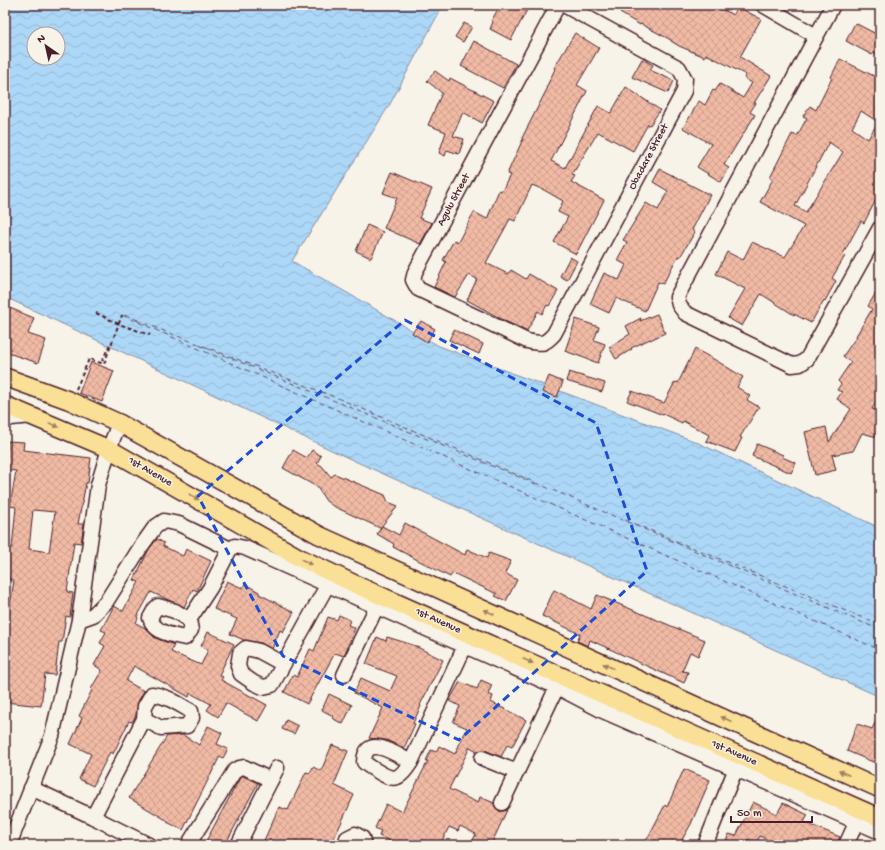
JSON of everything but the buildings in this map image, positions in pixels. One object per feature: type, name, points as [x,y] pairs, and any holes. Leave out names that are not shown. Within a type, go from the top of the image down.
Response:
[{"type":"main road","points":[[5,377],[68,400],[119,423],[319,534],[880,789]]},
{"type":"main road","name":"1st Avenue","points":[[5,405],[109,449],[298,557],[366,589],[880,818]]},
{"type":"street","name":"Agulu Street","points":[[527,341],[418,289],[413,280],[415,272],[558,5]]},
{"type":"street","name":"Obadare Street","points":[[527,341],[538,343],[547,342],[554,334],[684,91],[685,79],[679,68],[564,5]]},
{"type":"street","points":[[763,5],[816,36]]},
{"type":"street","points":[[833,5],[677,297],[679,305],[685,313],[692,317],[792,365],[800,364],[807,359],[880,228]]},
{"type":"street","points":[[5,421],[11,418],[32,416]]},
{"type":"street","points":[[9,845],[52,736],[79,620],[98,485],[119,423]]},
{"type":"street","points":[[79,620],[93,615],[106,602],[155,527],[164,521],[178,524],[230,549]]},
{"type":"street","points":[[189,620],[210,588],[230,549],[235,546],[245,548],[557,687],[603,711],[880,832]]},
{"type":"street","points":[[283,664],[328,584]]},
{"type":"street","points":[[344,675],[377,606]]},
{"type":"street","points":[[411,762],[465,646]]},
{"type":"street","points":[[502,803],[557,687]]},
{"type":"street","points":[[93,817],[144,719]]},
{"type":"street","points":[[482,758],[517,772]]},
{"type":"street","points":[[188,845],[234,770],[244,768],[274,774],[238,845]]},
{"type":"street","points":[[705,845],[736,768]]},
{"type":"street","points":[[31,788],[149,845]]},
{"type":"street","points":[[846,845],[857,821]]},
{"type":"street","points":[[345,845],[347,838],[355,834],[362,838],[364,845]]},
{"type":"path","points":[[96,313],[120,324],[150,334]]},
{"type":"path","points":[[68,400],[78,387],[89,359],[104,364],[122,315]]},
{"type":"path","points":[[102,361],[120,324]]},
{"type":"highlighted area","points":[[405,320],[596,423],[647,571],[459,740],[283,656],[198,496]]},
{"type":"water","points":[[5,5],[443,5],[390,104],[292,261],[439,346],[694,441],[880,528],[880,697],[359,463],[5,297]]},
{"type":"ferry route","points":[[122,315],[880,650]]},
{"type":"ferry route","points":[[125,315],[143,322]]},
{"type":"ferry route","points":[[136,320],[335,397],[880,630]]},
{"type":"ferry route","points":[[199,345],[536,484]]},
{"type":"ferry route","points":[[625,520],[880,625]]}]
